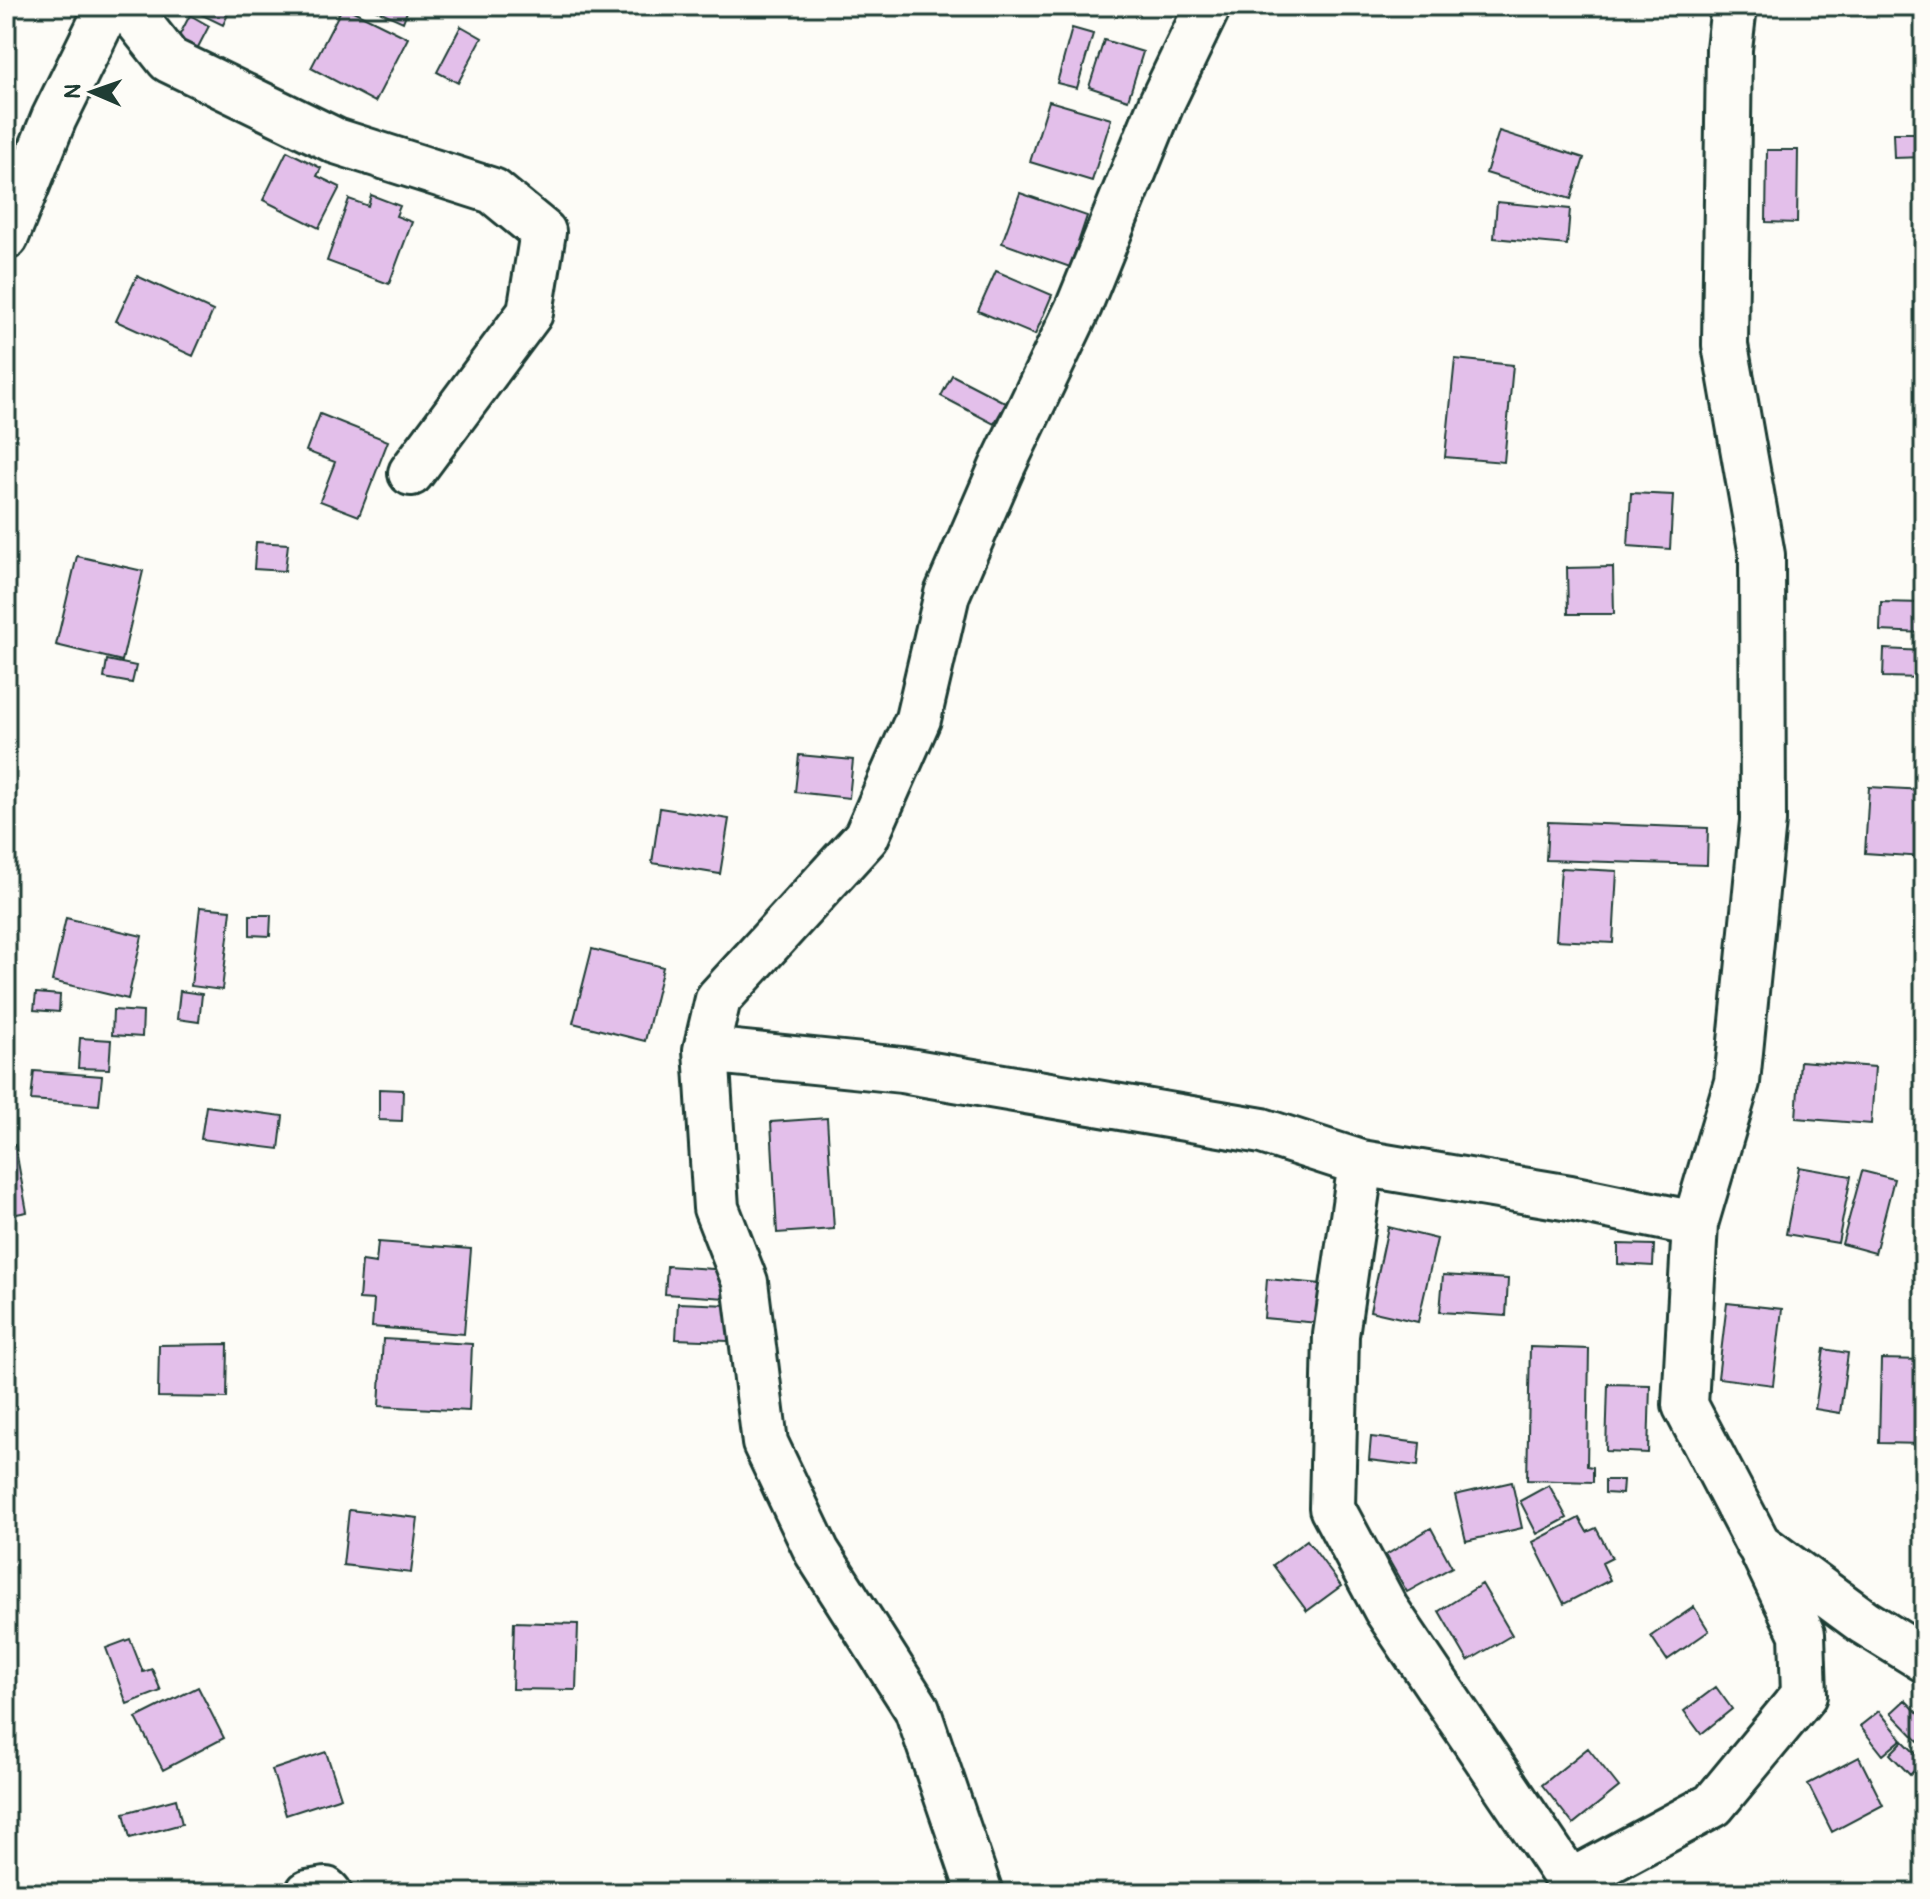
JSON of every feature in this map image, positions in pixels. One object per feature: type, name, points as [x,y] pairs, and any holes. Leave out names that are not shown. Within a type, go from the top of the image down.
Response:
[{"type":"street","points":[[6,237],[54,118],[109,6]]},
{"type":"street","points":[[126,6],[169,60],[336,141],[493,191],[543,232],[530,313],[411,473]]},
{"type":"street","points":[[980,1893],[917,1709],[817,1552],[765,1443],[745,1282],[716,1208],[706,1050],[718,999],[866,837],[918,719],[947,594],[1002,467],[1079,306],[1161,104],[1208,6]]},
{"type":"street","points":[[1361,1163],[1336,1335],[1332,1508],[1386,1609],[1567,1887],[1713,1805],[1804,1695],[1802,1634],[1685,1405],[1695,1224],[1737,1082],[1763,821],[1762,555],[1725,345],[1729,49],[1734,6]]},
{"type":"street","points":[[706,1050],[902,1070],[1262,1131],[1361,1163],[1570,1198],[1695,1224]]},
{"type":"street","points":[[1758,1544],[1864,1622],[1924,1659]]},
{"type":"street","points":[[308,1893],[326,1890],[329,1893]]},
{"type":"building","points":[[184,6],[232,6],[223,25]]},
{"type":"building","points":[[343,6],[408,38],[375,102],[311,68]]},
{"type":"building","points":[[368,6],[409,6],[403,22]]},
{"type":"building","points":[[190,15],[209,26],[196,51],[177,40]]},
{"type":"building","points":[[461,26],[482,38],[458,83],[437,72]]},
{"type":"building","points":[[1072,28],[1093,34],[1077,88],[1057,83]]},
{"type":"building","points":[[1104,40],[1143,52],[1128,100],[1089,87]]},
{"type":"building","points":[[1049,101],[1111,119],[1092,181],[1030,162]]},
{"type":"building","points":[[1499,131],[1584,158],[1571,199],[1486,173]]},
{"type":"building","points":[[1893,133],[1924,133],[1924,157],[1894,158]]},
{"type":"building","points":[[1767,150],[1798,150],[1797,223],[1766,222]]},
{"type":"building","points":[[287,151],[321,168],[317,176],[340,187],[319,228],[263,200]]},
{"type":"building","points":[[1020,193],[1087,216],[1070,267],[1002,243]]},
{"type":"building","points":[[371,195],[400,206],[396,216],[412,222],[389,284],[327,261],[349,199],[368,206]]},
{"type":"building","points":[[1497,202],[1570,209],[1567,245],[1494,238]]},
{"type":"building","points":[[996,271],[1052,295],[1035,335],[978,311]]},
{"type":"building","points":[[137,276],[213,311],[193,356],[116,321]]},
{"type":"building","points":[[1455,359],[1513,365],[1504,462],[1445,457]]},
{"type":"building","points":[[952,375],[1006,403],[994,424],[941,396]]},
{"type":"building","points":[[320,414],[388,441],[359,516],[320,501],[335,462],[306,451]]},
{"type":"building","points":[[1631,493],[1673,495],[1670,549],[1628,546]]},
{"type":"building","points":[[256,542],[288,544],[285,571],[254,569]]},
{"type":"building","points":[[77,556],[143,571],[122,661],[56,645]]},
{"type":"building","points":[[1613,567],[1614,614],[1568,614],[1567,568]]},
{"type":"building","points":[[1881,602],[1924,603],[1924,633],[1880,631]]},
{"type":"building","points":[[1884,649],[1924,651],[1924,678],[1883,677]]},
{"type":"building","points":[[107,660],[136,666],[132,683],[104,678]]},
{"type":"building","points":[[799,755],[853,760],[849,798],[795,792]]},
{"type":"building","points":[[1869,787],[1924,790],[1924,857],[1865,853]]},
{"type":"building","points":[[660,808],[729,819],[720,874],[652,863]]},
{"type":"building","points":[[1548,822],[1708,828],[1707,865],[1546,860]]},
{"type":"building","points":[[1561,868],[1617,871],[1613,943],[1556,940]]},
{"type":"building","points":[[200,907],[231,910],[222,990],[191,986]]},
{"type":"building","points":[[250,915],[271,915],[270,936],[250,935]]},
{"type":"building","points":[[66,918],[142,936],[128,999],[52,981]]},
{"type":"building","points":[[592,949],[663,967],[645,1041],[573,1023]]},
{"type":"building","points":[[180,991],[202,994],[199,1022],[177,1019]]},
{"type":"building","points":[[36,993],[60,995],[59,1012],[34,1010]]},
{"type":"building","points":[[113,1010],[143,1012],[142,1037],[112,1035]]},
{"type":"building","points":[[80,1038],[111,1040],[109,1069],[78,1068]]},
{"type":"building","points":[[1800,1061],[1875,1067],[1871,1124],[1796,1118]]},
{"type":"building","points":[[34,1071],[102,1076],[99,1105],[31,1100]]},
{"type":"building","points":[[379,1089],[403,1090],[402,1121],[379,1120]]},
{"type":"building","points":[[206,1106],[283,1116],[279,1149],[201,1139]]},
{"type":"building","points":[[827,1118],[834,1229],[777,1233],[771,1122]]},
{"type":"building","points":[[15,1145],[27,1212],[6,1216],[6,1147]]},
{"type":"building","points":[[1799,1167],[1851,1176],[1838,1243],[1786,1234]]},
{"type":"building","points":[[1862,1171],[1894,1179],[1875,1253],[1842,1244]]},
{"type":"building","points":[[1388,1227],[1437,1239],[1418,1322],[1370,1311]]},
{"type":"building","points":[[378,1242],[471,1249],[464,1334],[372,1327],[374,1300],[359,1299],[362,1261],[376,1263]]},
{"type":"building","points":[[1618,1244],[1654,1245],[1653,1266],[1618,1264]]},
{"type":"building","points":[[667,1266],[728,1270],[726,1298],[665,1294]]},
{"type":"building","points":[[1443,1275],[1508,1279],[1506,1316],[1440,1312]]},
{"type":"building","points":[[1267,1279],[1321,1284],[1318,1323],[1264,1318]]},
{"type":"building","points":[[678,1303],[729,1305],[728,1341],[676,1339]]},
{"type":"building","points":[[1727,1303],[1782,1309],[1773,1385],[1718,1378]]},
{"type":"building","points":[[383,1339],[472,1344],[469,1411],[379,1406]]},
{"type":"building","points":[[228,1344],[227,1398],[158,1397],[159,1345]]},
{"type":"building","points":[[1530,1347],[1589,1349],[1587,1466],[1593,1467],[1593,1482],[1527,1480]]},
{"type":"building","points":[[1824,1349],[1848,1353],[1840,1413],[1815,1409]]},
{"type":"building","points":[[1881,1359],[1924,1360],[1924,1444],[1879,1443]]},
{"type":"building","points":[[1608,1384],[1650,1385],[1648,1453],[1606,1451]]},
{"type":"building","points":[[1371,1437],[1420,1443],[1418,1466],[1369,1460]]},
{"type":"building","points":[[1605,1480],[1623,1480],[1622,1494],[1605,1493]]},
{"type":"building","points":[[1512,1482],[1522,1528],[1466,1541],[1455,1495]]},
{"type":"building","points":[[1549,1485],[1567,1518],[1537,1534],[1520,1501]]},
{"type":"building","points":[[1921,1495],[1924,1495],[1924,1528],[1920,1528]]},
{"type":"building","points":[[349,1510],[418,1518],[411,1573],[343,1565]]},
{"type":"building","points":[[1579,1518],[1587,1532],[1596,1528],[1612,1558],[1602,1563],[1610,1580],[1564,1604],[1533,1542]]},
{"type":"building","points":[[1431,1528],[1452,1567],[1407,1592],[1386,1555]]},
{"type":"building","points":[[1307,1540],[1341,1586],[1307,1611],[1273,1565]]},
{"type":"building","points":[[1482,1584],[1512,1635],[1468,1661],[1439,1611]]},
{"type":"building","points":[[1694,1607],[1709,1631],[1667,1660],[1651,1636]]},
{"type":"building","points":[[514,1622],[578,1624],[576,1690],[512,1689]]},
{"type":"building","points":[[130,1639],[143,1672],[152,1669],[161,1691],[127,1704],[106,1648]]},
{"type":"building","points":[[198,1687],[224,1738],[163,1770],[136,1718]]},
{"type":"building","points":[[1716,1687],[1732,1709],[1701,1734],[1684,1711]]},
{"type":"building","points":[[1905,1700],[1924,1719],[1924,1747],[1891,1713]]},
{"type":"building","points":[[1879,1711],[1902,1739],[1883,1755],[1860,1726]]},
{"type":"building","points":[[1903,1741],[1923,1761],[1910,1775],[1890,1754]]},
{"type":"building","points":[[1588,1748],[1619,1787],[1573,1824],[1542,1785]]},
{"type":"building","points":[[326,1752],[341,1797],[286,1815],[272,1770]]},
{"type":"building","points":[[1859,1757],[1883,1805],[1832,1832],[1808,1784]]},
{"type":"building","points":[[176,1799],[182,1824],[130,1838],[124,1813]]},
{"type":"building","points":[[6,1860],[14,1893],[6,1893]]}]
